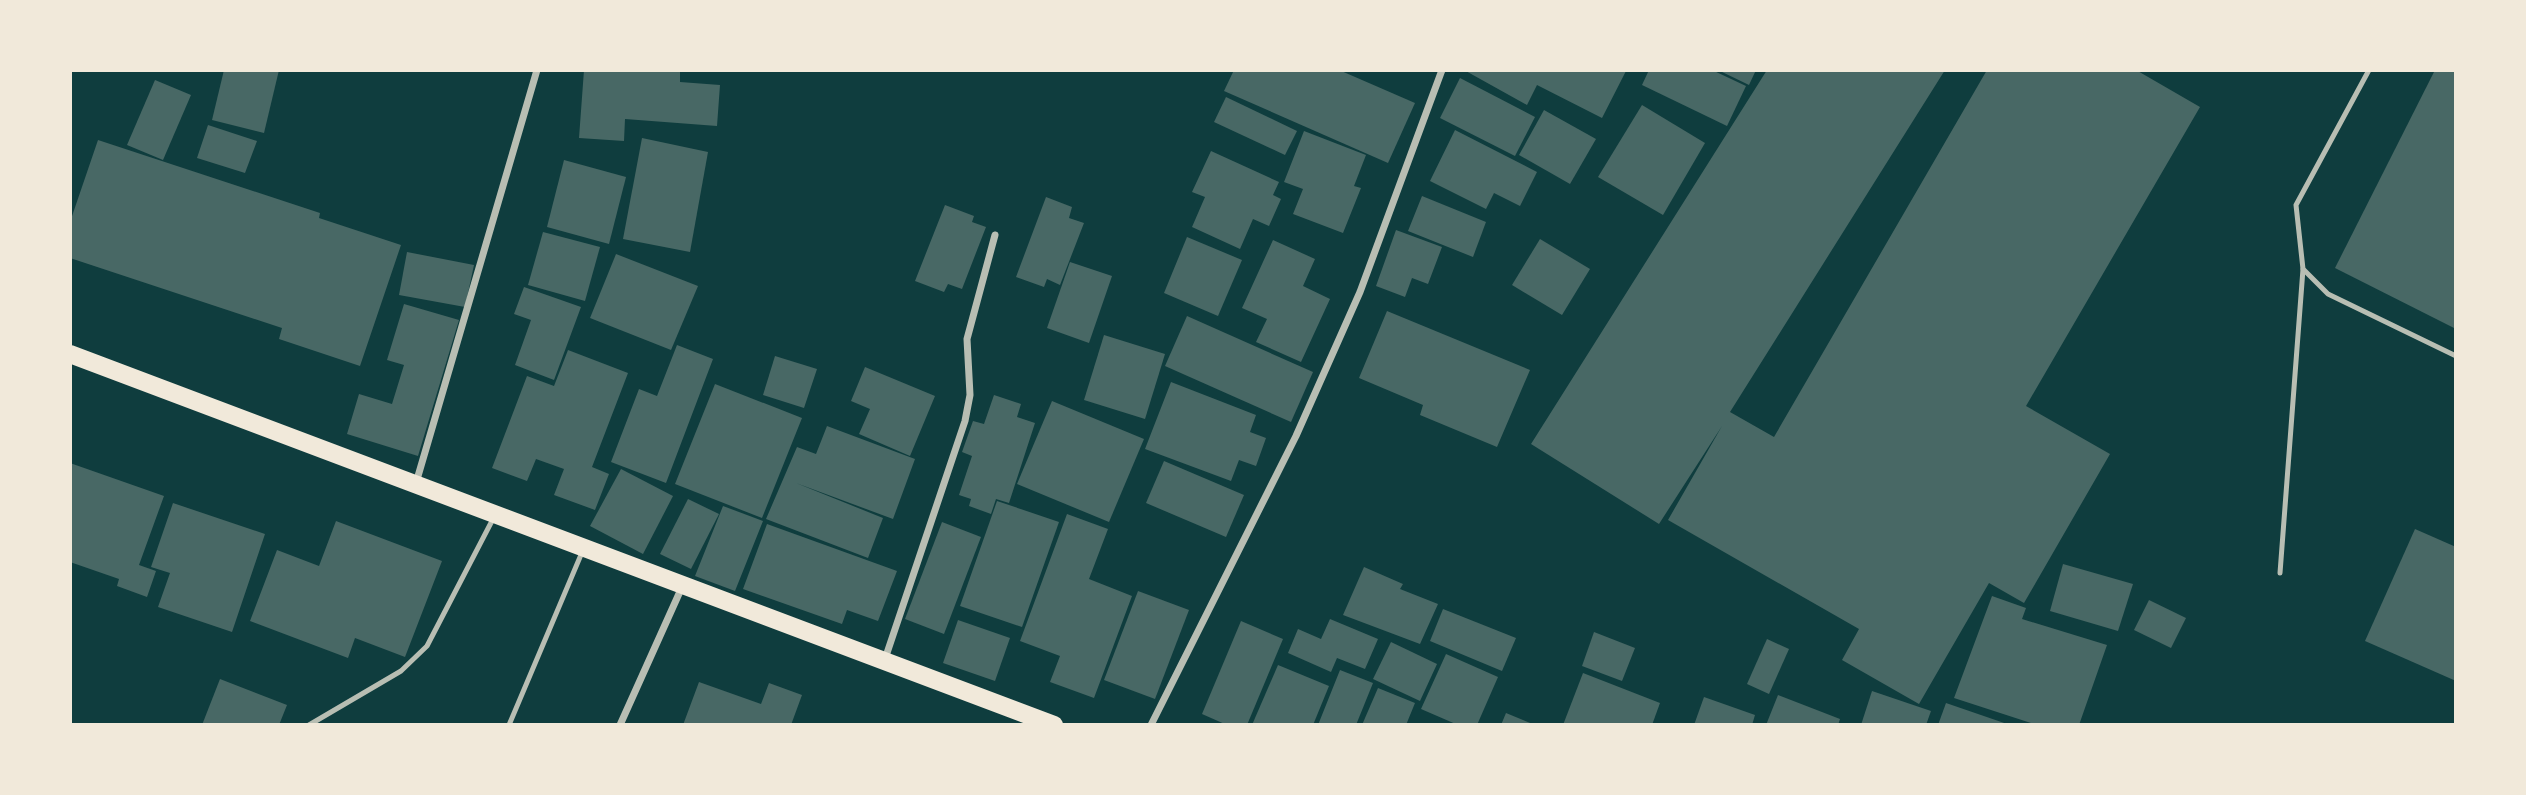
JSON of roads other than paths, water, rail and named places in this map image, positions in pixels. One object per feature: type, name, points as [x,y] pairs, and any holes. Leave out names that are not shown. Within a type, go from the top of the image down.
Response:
[{"type":"main road","points":[[70,354],[683,586],[885,659],[1054,725]]},
{"type":"street","points":[[416,484],[537,70]]},
{"type":"street","points":[[1151,725],[1296,436],[1323,376],[1360,292],[1442,70]]},
{"type":"street","points":[[885,659],[965,421],[970,395],[967,339],[995,235]]},
{"type":"street","points":[[620,725],[683,586]]},
{"type":"lane","points":[[2280,573],[2303,268],[2296,205],[2369,70]]},
{"type":"lane","points":[[2303,268],[2328,293],[2456,356]]},
{"type":"lane","points":[[309,725],[401,671],[427,646],[496,514]]},
{"type":"lane","points":[[509,725],[584,547]]}]
